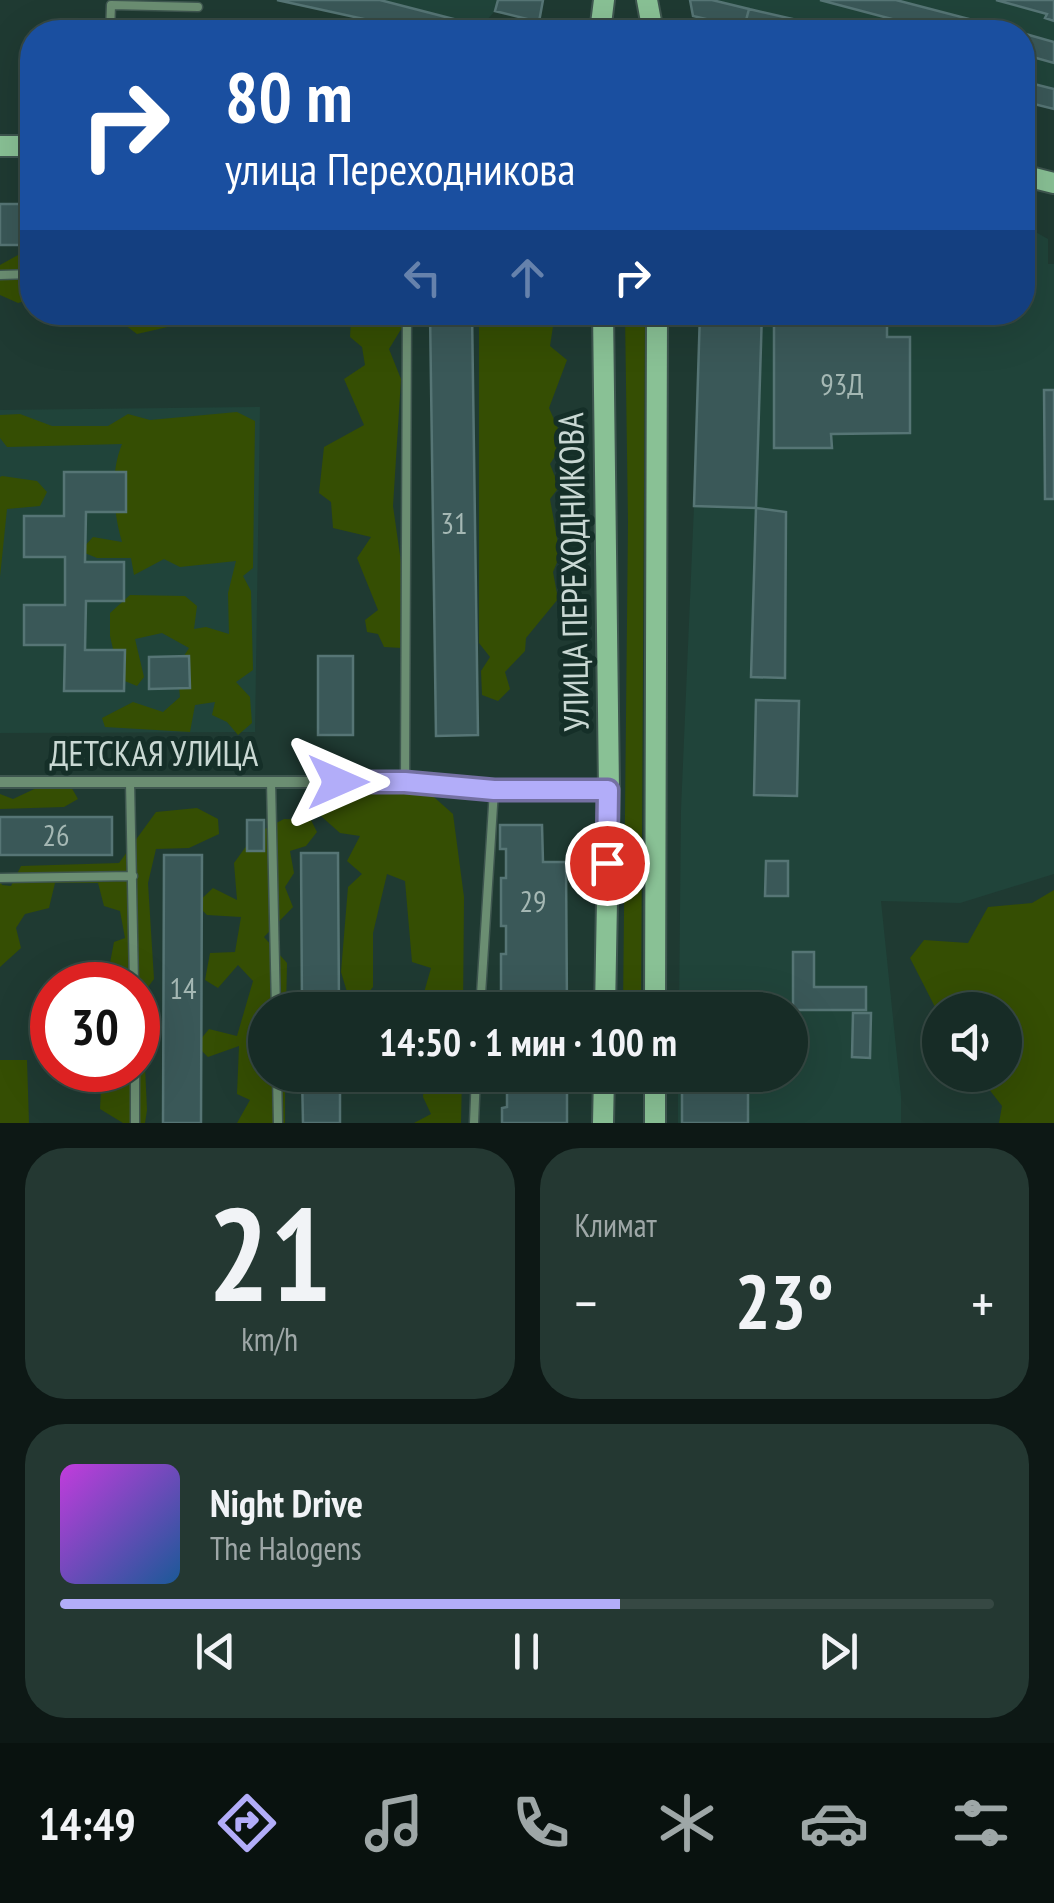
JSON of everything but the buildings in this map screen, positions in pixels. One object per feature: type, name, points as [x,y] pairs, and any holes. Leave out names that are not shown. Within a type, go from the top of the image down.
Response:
[{"type":"main road","name":"УЛИЦА ПЕРЕХОДНИКОВА","points":[[603,325],[608,790],[605,992]]},
{"type":"main road","points":[[656,325],[656,992]]},
{"type":"main road","points":[[603,1123],[604,1092]]},
{"type":"main road","points":[[655,1092],[655,1123]]},
{"type":"street","name":"ДЕТСКАЯ УЛИЦА","points":[[0,782],[405,782],[494,790],[608,790]]},
{"type":"lane","points":[[110,20],[111,5],[198,8]]},
{"type":"lane","points":[[405,782],[407,325]]},
{"type":"lane","points":[[130,782],[134,962]]},
{"type":"lane","points":[[271,782],[276,992]]},
{"type":"lane","points":[[481,992],[494,790]]},
{"type":"lane","points":[[0,878],[133,876]]},
{"type":"lane","points":[[135,1092],[136,1123]]},
{"type":"lane","points":[[277,1092],[278,1123]]},
{"type":"lane","points":[[474,1123],[475,1092]]},
{"type":"shaded area","points":[[277,0],[498,0],[487,20],[368,20]]},
{"type":"shaded area","points":[[690,0],[1054,0],[1054,109],[1035,104],[1035,20],[710,20],[693,16]]},
{"type":"shaded area","points":[[1035,232],[1048,239],[1048,264],[1054,264],[1054,874],[960,903],[881,901],[901,1123],[678,1123],[678,1092],[808,1092],[808,992],[679,992],[681,810],[694,506],[756,508],[763,325],[1035,325]]},
{"type":"shaded area","points":[[260,407],[255,732],[0,733],[0,410]]},
{"type":"green space","points":[[20,255],[20,302],[0,295],[0,265]]},
{"type":"green space","points":[[125,325],[177,325],[137,334]]},
{"type":"green space","points":[[351,325],[404,325],[389,349],[401,379],[393,506],[402,569],[402,648],[384,647],[378,634],[367,632],[365,620],[378,610],[357,558],[371,537],[333,528],[331,502],[319,493],[324,447],[364,425],[344,379],[365,365],[362,347],[350,337]]},
{"type":"green space","points":[[479,325],[553,325],[550,346],[567,360],[549,408],[564,442],[550,464],[559,487],[550,499],[560,555],[553,572],[558,599],[526,638],[525,651],[505,672],[510,689],[498,701],[482,695],[481,671],[490,657],[479,643]]},
{"type":"green space","points":[[625,325],[645,325],[641,992],[623,992],[628,522]]},
{"type":"green space","points":[[237,412],[255,421],[253,568],[243,576],[251,591],[253,670],[236,682],[250,697],[252,723],[238,735],[227,722],[212,715],[215,702],[195,705],[190,732],[105,727],[102,718],[133,702],[163,712],[180,697],[177,667],[189,648],[162,633],[135,639],[144,677],[137,686],[120,679],[110,636],[110,613],[130,595],[185,596],[197,606],[194,629],[206,627],[229,634],[228,593],[236,561],[180,567],[164,559],[134,575],[131,558],[97,558],[80,551],[93,537],[122,542],[114,493],[122,444],[7,447],[0,438],[0,415],[20,414],[52,426],[108,426],[128,414],[150,420]]},
{"type":"green space","points":[[0,477],[37,481],[47,492],[40,506],[7,509],[0,577]]},
{"type":"green space","points":[[45,784],[70,785],[78,799],[64,807],[0,809],[0,794],[13,799]]},
{"type":"green space","points":[[326,787],[426,790],[453,814],[464,897],[463,992],[424,992],[431,968],[412,962],[405,881],[387,874],[373,933],[373,987],[369,992],[347,992],[341,972],[348,887],[362,874],[347,861],[360,836],[340,833],[313,809]]},
{"type":"green space","points":[[197,808],[218,819],[219,834],[189,848],[156,849],[148,883],[153,962],[110,962],[114,942],[125,938],[120,911],[104,906],[98,883],[55,883],[49,908],[25,914],[16,928],[21,948],[0,967],[0,880],[2,885],[11,886],[21,866],[119,863],[156,812]]},
{"type":"green space","points":[[284,819],[311,820],[317,832],[306,846],[290,851],[294,873],[285,887],[293,907],[264,937],[287,963],[286,992],[250,992],[253,981],[238,965],[218,988],[205,980],[210,953],[235,952],[241,917],[207,915],[196,904],[213,888],[237,900],[234,863],[255,834]]},
{"type":"green space","points":[[1054,890],[1054,1123],[999,1123],[1002,1106],[991,1092],[1022,1092],[1022,992],[927,992],[910,958],[924,940],[968,943],[988,907],[1032,903]]},
{"type":"green space","points":[[248,998],[248,1092],[285,1092],[285,1123],[237,1123],[250,1100],[237,1094],[239,1046],[208,1057],[196,1045],[209,1029],[237,1036]]},
{"type":"green space","points":[[0,1060],[27,1060],[29,1123],[0,1123]]},
{"type":"green space","points":[[101,1092],[146,1092],[145,1123],[123,1123],[100,1109]]},
{"type":"green space","points":[[423,1092],[462,1092],[461,1123],[414,1123],[431,1114]]},
{"type":"route","points":[[338,782],[405,782],[494,790],[608,790],[607,863]]}]
